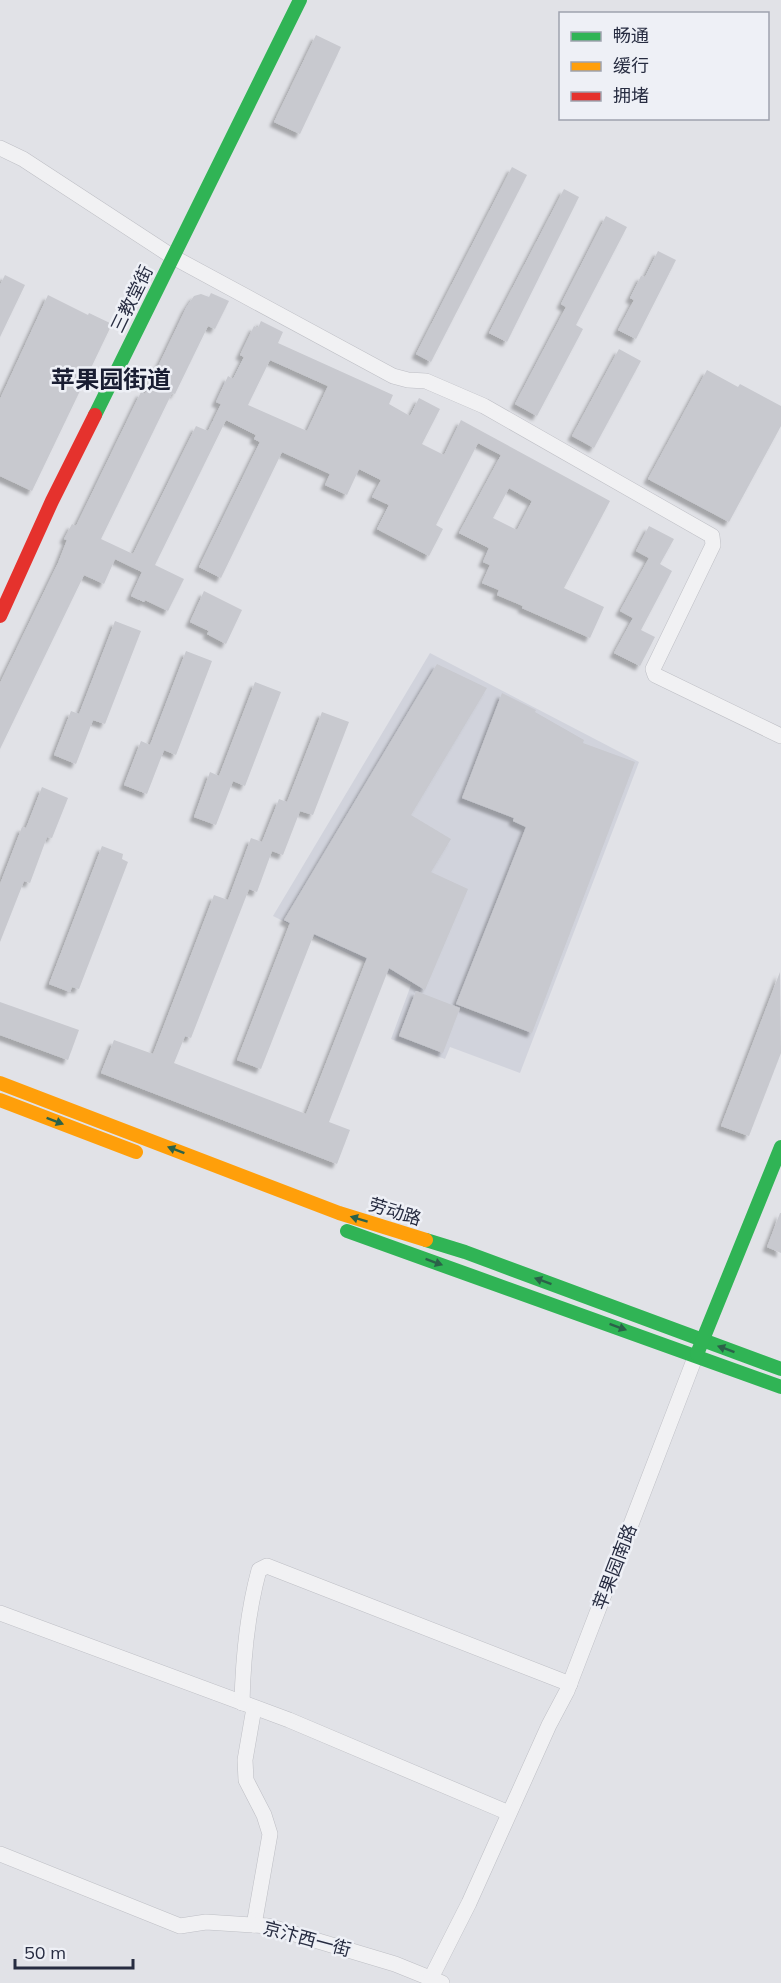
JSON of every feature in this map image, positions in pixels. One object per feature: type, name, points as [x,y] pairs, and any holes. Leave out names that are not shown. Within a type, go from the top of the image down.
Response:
[{"type":"street","name":"三教堂街","points":[[0,616],[52,501],[300,0]]},
{"type":"street","points":[[0,148],[41,171],[173,257],[393,376],[426,381],[484,406],[712,536],[713,545],[653,669],[655,675],[781,736]]},
{"type":"street","name":"劳动路","points":[[0,1083],[339,1213],[465,1252],[781,1370]]},
{"type":"street","points":[[0,1100],[144,1155]]},
{"type":"street","name":"苹果园南路","points":[[437,1981],[509,1813],[570,1684],[696,1355],[781,1147]]},
{"type":"street","name":"劳动路","points":[[333,1226],[781,1387]]},
{"type":"street","points":[[254,1925],[270,1834],[264,1815],[246,1780],[245,1760],[248,1705],[244,1648],[259,1570],[267,1566],[570,1684]]},
{"type":"street","points":[[0,1613],[248,1705],[509,1813]]},
{"type":"street","name":"京汴西一街","points":[[0,1854],[180,1926],[206,1922],[268,1926],[395,1964],[437,1981]]},
{"type":"shaded area","points":[[430,653],[639,762],[520,1073],[450,1047],[445,1059],[391,1039],[411,985],[273,916]]},
{"type":"building","points":[[316,35],[341,47],[300,134],[274,122]]},
{"type":"building","points":[[512,167],[527,175],[431,362],[416,354]]},
{"type":"building","points":[[564,189],[579,197],[507,342],[489,333]]},
{"type":"building","points":[[606,216],[627,227],[576,325],[583,329],[537,416],[515,404],[566,307],[561,304]]},
{"type":"building","points":[[658,251],[676,260],[636,339],[618,330],[634,300],[630,298],[641,276],[645,277]]},
{"type":"building","points":[[5,275],[25,285],[0,337],[0,285]]},
{"type":"building","points":[[211,293],[229,301],[215,329],[208,326],[175,394],[172,393],[101,539],[133,554],[196,426],[208,431],[221,404],[216,402],[228,376],[233,379],[244,357],[240,355],[254,326],[258,328],[261,321],[283,332],[278,343],[393,395],[389,404],[410,416],[419,398],[440,409],[422,444],[444,455],[461,420],[610,501],[564,588],[604,607],[590,638],[522,608],[523,606],[497,595],[499,590],[482,583],[490,565],[483,562],[489,548],[459,533],[501,455],[478,443],[436,525],[443,529],[429,556],[377,529],[389,505],[372,497],[381,480],[359,469],[347,495],[325,485],[330,474],[282,452],[221,578],[199,567],[260,442],[254,439],[256,435],[226,420],[155,565],[184,579],[168,611],[131,596],[142,572],[115,559],[104,584],[84,575],[0,749],[0,683],[58,563],[67,540],[64,539],[72,524],[76,526],[141,392],[145,394],[186,308],[194,296],[201,294],[209,297]],"holes":[[[270,360],[328,386],[307,431],[248,405]],[[509,488],[532,501],[517,530],[493,518]]]},
{"type":"building","points":[[48,295],[112,324],[32,491],[0,476],[0,399]]},
{"type":"building","points":[[619,349],[641,361],[594,448],[572,436]]},
{"type":"building","points":[[707,370],[738,387],[740,384],[781,406],[781,426],[729,522],[648,479]]},
{"type":"building","points":[[649,526],[674,539],[660,564],[672,571],[641,630],[655,637],[640,666],[614,653],[633,618],[620,611],[649,558],[636,551]]},
{"type":"building","points":[[204,591],[242,610],[226,644],[207,634],[209,631],[190,622]]},
{"type":"building","points":[[115,621],[141,631],[105,724],[93,720],[76,764],[54,755],[71,711],[79,714]]},
{"type":"building","points":[[186,651],[212,661],[176,755],[164,750],[147,794],[124,785],[141,741],[150,745]]},
{"type":"building","points":[[437,664],[487,688],[411,815],[451,839],[431,872],[468,889],[425,990],[389,968],[329,1122],[350,1130],[337,1164],[101,1073],[114,1040],[153,1054],[214,895],[228,900],[251,838],[262,842],[279,799],[287,802],[322,712],[349,722],[313,815],[300,811],[283,855],[272,851],[257,892],[249,889],[191,1038],[185,1036],[174,1063],[306,1114],[367,958],[314,934],[261,1069],[237,1060],[290,923],[284,920]]},
{"type":"building","points":[[255,682],[281,692],[245,786],[233,781],[216,825],[194,817],[210,772],[219,776]]},
{"type":"building","points":[[502,693],[536,710],[535,712],[584,740],[583,743],[635,762],[532,1033],[456,1004],[526,827],[513,821],[514,818],[462,798]]},
{"type":"building","points":[[42,787],[68,798],[52,838],[47,837],[30,883],[24,881],[0,942],[0,884],[22,827],[26,828]]},
{"type":"building","points":[[102,846],[123,854],[122,859],[128,862],[79,989],[72,987],[70,992],[49,984]]},
{"type":"building","points":[[780,972],[781,1053],[749,1136],[721,1126]]},
{"type":"building","points":[[416,991],[460,1008],[443,1053],[399,1036]]},
{"type":"building","points":[[0,1002],[79,1030],[68,1060],[0,1035]]},
{"type":"building","points":[[781,1213],[781,1253],[767,1247]]},
{"type":"traffic: fast","points":[[95,415],[300,0]]},
{"type":"traffic: fast","points":[[697,1354],[781,1147]]},
{"type":"traffic: fast","points":[[347,1231],[781,1387]]},
{"type":"traffic: fast","points":[[426,1240],[465,1252],[781,1369]]},
{"type":"traffic: slow","points":[[0,1083],[339,1213],[426,1240]]},
{"type":"traffic: slow","points":[[0,1100],[136,1152]]},
{"type":"traffic: jam","points":[[0,616],[52,501],[95,415]]},
{"type":"district","name":"苹果园街道","points":[[111,380]]}]
